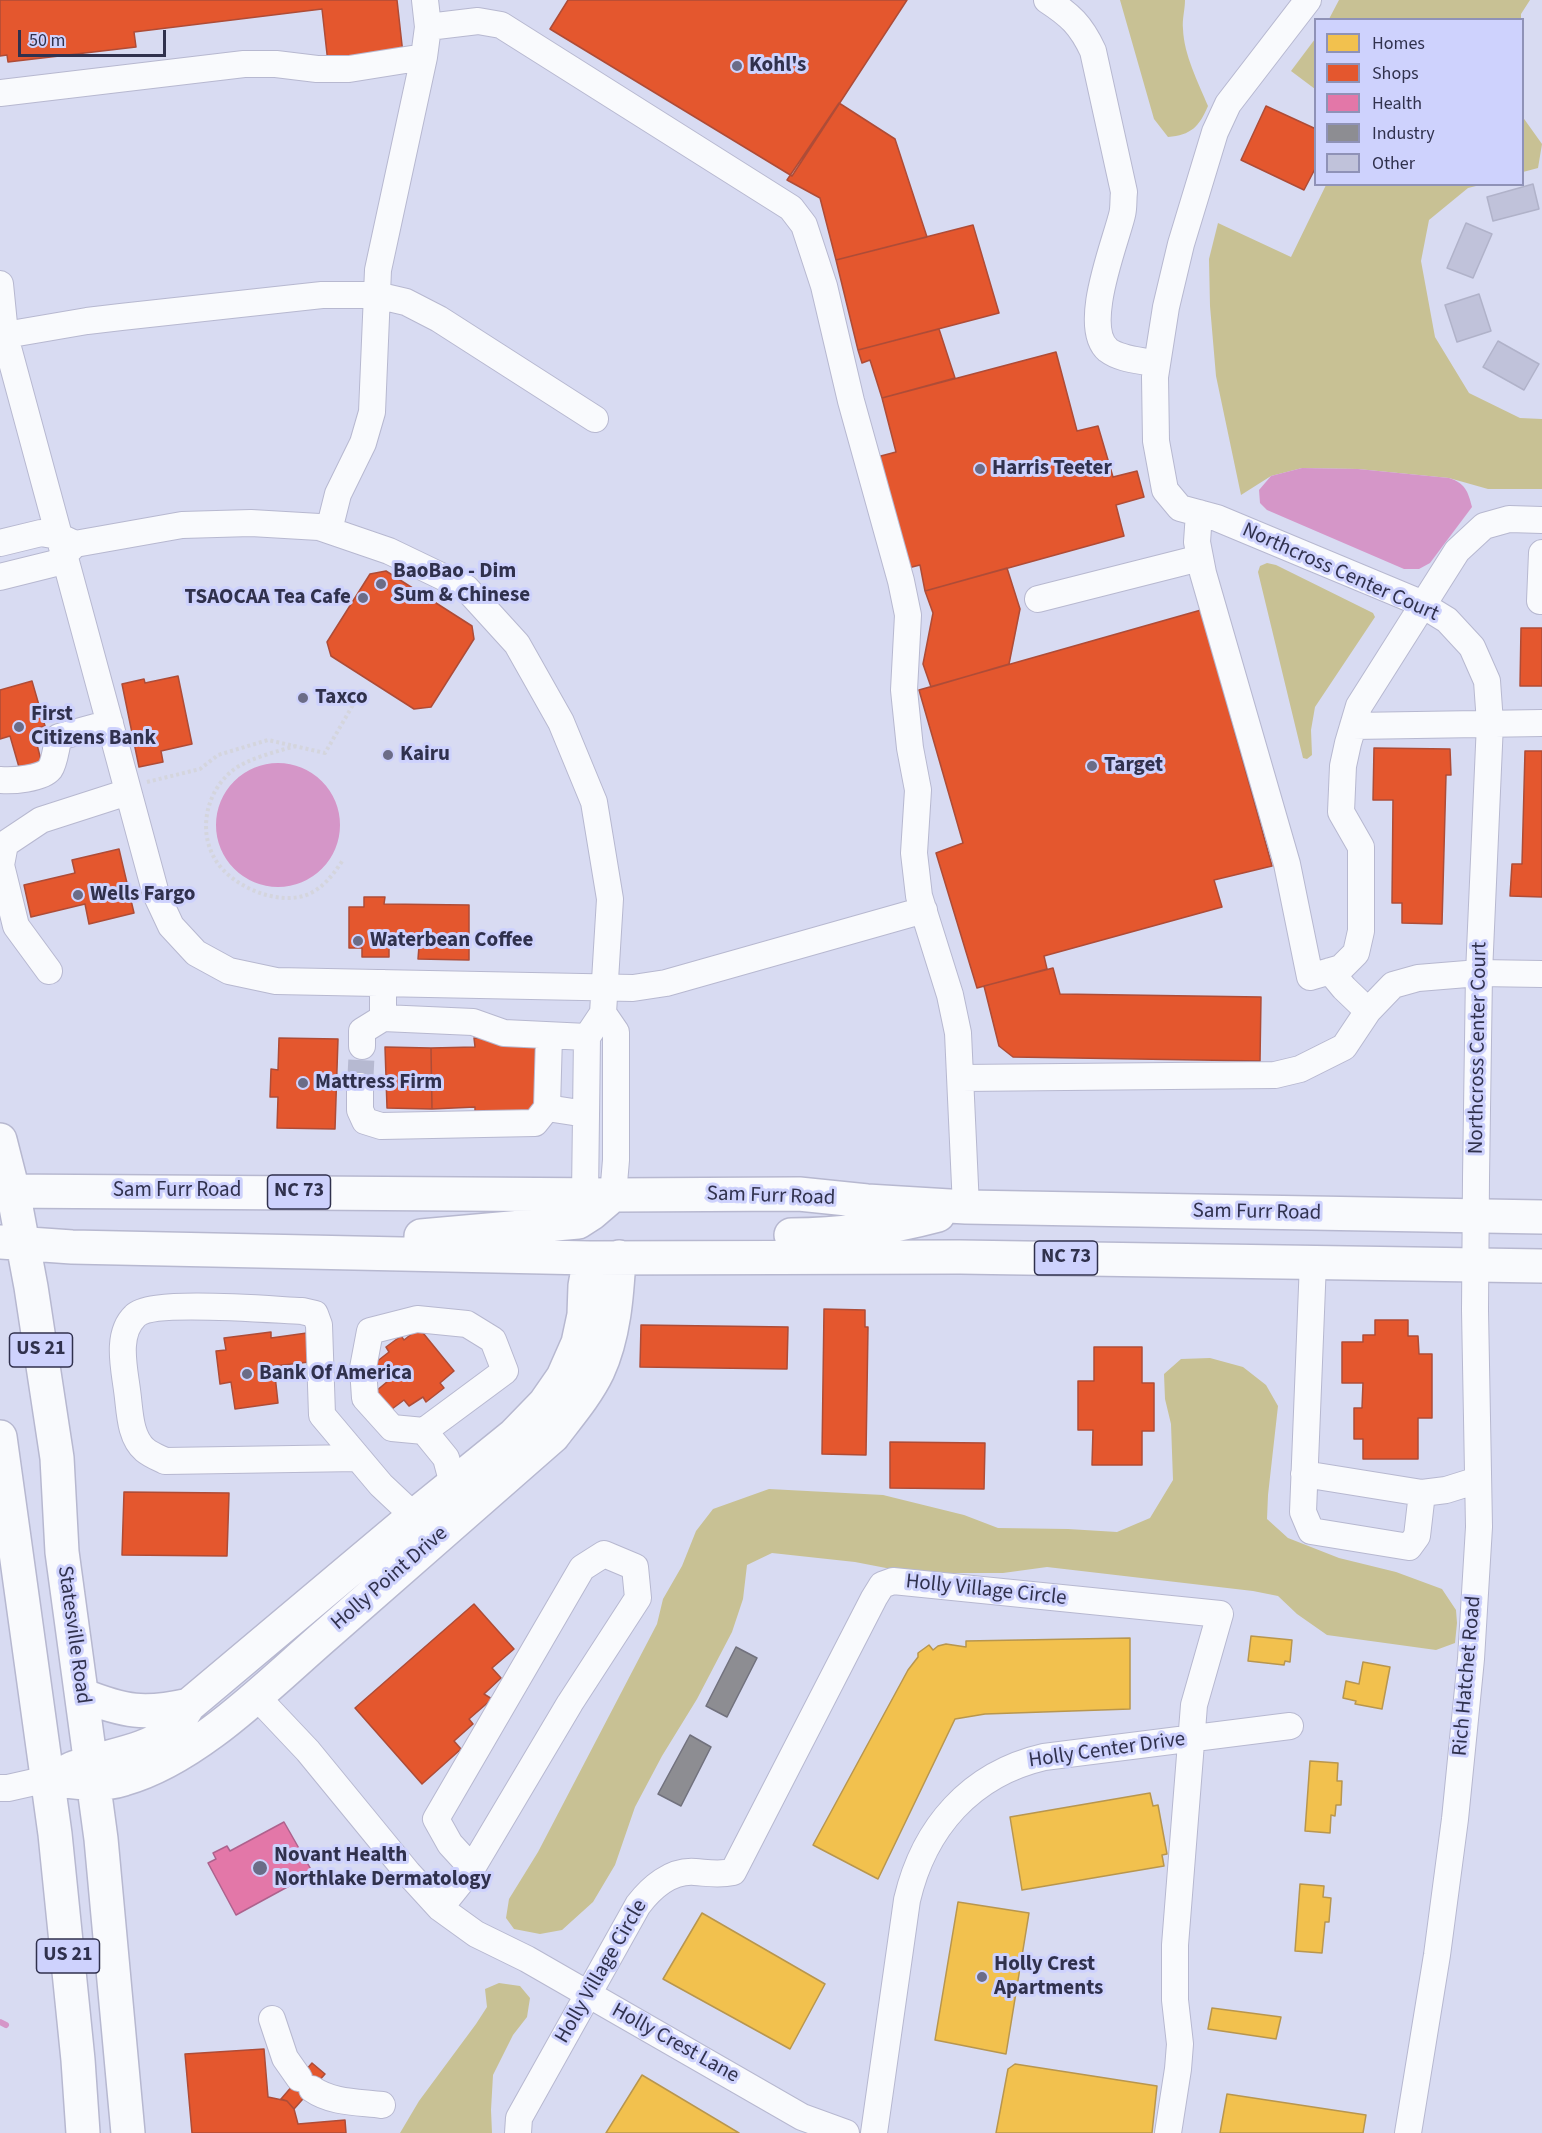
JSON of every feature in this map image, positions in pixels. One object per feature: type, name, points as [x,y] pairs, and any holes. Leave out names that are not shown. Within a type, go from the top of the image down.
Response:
[{"type":"main road","name":"Statesville Road","points":[[0,1140],[11,1243],[57,1458],[62,1552],[102,1851],[128,2133]]},
{"type":"main road","name":"Sam Furr Road","points":[[7,1191],[799,1194],[867,1202],[966,1207],[1542,1217]]},
{"type":"main road","points":[[248,1249],[578,1222],[592,1214],[599,1195]]},
{"type":"main road","points":[[604,1258],[623,1241],[638,1237],[675,1234],[825,1235],[896,1226],[966,1207]]},
{"type":"main road","name":"NC 73","points":[[11,1243],[72,1247],[604,1258],[960,1257],[1542,1266]]},
{"type":"main road","name":"Holly Point Drive","points":[[48,1779],[91,1773],[155,1742],[172,1731],[189,1705],[514,1435],[545,1403],[563,1377],[578,1343],[584,1315],[585,1286],[604,1258]]},
{"type":"main road","name":"Holly Point Drive","points":[[91,1773],[123,1780],[159,1766],[190,1748],[256,1696],[553,1436],[598,1371],[615,1306],[604,1258]]},
{"type":"main road","name":"Statesville Road","points":[[0,1437],[55,1834],[77,2048],[83,2133]]},
{"type":"main road","points":[[256,1696],[252,1687],[265,1667],[326,1612],[414,1516]]},
{"type":"main road","points":[[82,1695],[126,1710],[164,1711],[189,1705]]},
{"type":"street","points":[[329,530],[338,494],[363,443],[372,412],[378,270],[424,57],[428,27],[425,0]]},
{"type":"street","points":[[1047,0],[1066,13],[1083,30],[1093,51],[1124,192],[1122,213],[1100,291],[1099,334],[1106,348],[1116,355],[1158,364]]},
{"type":"street","name":"Northcross Center Court","points":[[1308,0],[1228,104],[1215,132],[1181,244],[1166,307],[1155,377],[1156,441],[1165,490],[1180,508],[1217,518],[1416,601],[1447,620],[1472,647],[1487,681],[1490,723],[1479,972],[1476,1216]]},
{"type":"street","points":[[428,27],[478,21],[501,25],[791,208],[804,225],[824,286],[850,401],[901,581],[908,615],[904,690],[910,748],[918,790],[914,853],[919,897],[950,995],[958,1033],[966,1207]]},
{"type":"street","points":[[0,93],[244,64],[349,69],[424,57]]},
{"type":"street","points":[[0,284],[2,330],[66,545],[110,723],[156,894],[171,926],[196,953],[229,971],[276,981],[633,988],[666,983],[924,910]]},
{"type":"street","points":[[2,330],[322,296],[376,295],[406,302],[439,319],[595,418]]},
{"type":"street","points":[[1199,513],[1197,542],[1200,558],[1287,864],[1310,977],[1341,968],[1356,953],[1361,931],[1360,847],[1341,812],[1343,766],[1359,706],[1457,551],[1484,526],[1509,519],[1542,520]]},
{"type":"street","points":[[0,543],[41,533],[66,545],[182,525],[251,523],[319,527],[389,551],[466,588],[521,649],[561,722],[594,801],[610,899],[603,1013],[587,1037],[586,1114],[599,1195]]},
{"type":"street","points":[[0,577],[56,563],[66,545]]},
{"type":"street","points":[[1542,553],[1540,601],[1542,601]]},
{"type":"street","points":[[1038,599],[1200,558]]},
{"type":"street","points":[[0,780],[10,781],[42,775],[50,768],[59,737],[110,723]]},
{"type":"street","points":[[1353,726],[1542,723]]},
{"type":"street","points":[[49,971],[16,926],[1,865],[5,844],[41,820],[128,789]]},
{"type":"street","points":[[1330,971],[1368,1011]]},
{"type":"street","points":[[961,1078],[1275,1075],[1300,1069],[1344,1047],[1368,1011],[1393,985],[1419,978],[1479,972],[1542,974]]},
{"type":"street","points":[[383,1018],[384,983]]},
{"type":"street","points":[[472,984],[473,1022]]},
{"type":"street","points":[[599,1195],[616,1160],[616,1032],[603,1013]]},
{"type":"street","points":[[362,1046],[362,1031],[383,1018],[473,1022],[504,1034],[587,1037]]},
{"type":"street","points":[[360,1086],[360,1110],[365,1121],[381,1126],[536,1123],[547,1108],[549,1036]]},
{"type":"street","points":[[547,1108],[586,1114]]},
{"type":"street","name":"Rich Hatchet Road","points":[[1408,2133],[1437,1955],[1455,1819],[1471,1659],[1479,1527],[1476,1216]]},
{"type":"street","points":[[1313,1262],[1303,1512],[1311,1531],[1409,1547],[1417,1536],[1422,1493]]},
{"type":"street","points":[[358,1458],[165,1461],[145,1450],[134,1435],[122,1352],[128,1326],[136,1314],[148,1309],[171,1307],[302,1311],[315,1314],[320,1325],[322,1415],[381,1485],[414,1516]]},
{"type":"street","points":[[424,1431],[505,1371],[493,1340],[467,1324],[417,1319],[370,1331],[363,1368],[365,1398],[392,1428],[424,1431],[446,1458],[453,1484]]},
{"type":"street","points":[[1304,1474],[1422,1493],[1446,1490],[1478,1480]]},
{"type":"street","points":[[440,1908],[472,1868],[570,1703],[638,1598],[634,1567],[604,1554],[582,1568],[449,1795],[436,1820],[450,1844],[472,1868]]},
{"type":"street","name":"Holly Village Circle","points":[[518,2133],[519,2118],[638,1905],[657,1884],[678,1874],[692,1871],[722,1875],[733,1872],[882,1585],[893,1581],[1220,1614],[1194,1705],[1176,1936],[1175,2000],[1180,2044],[1179,2070],[1168,2133]]},
{"type":"street","name":"Holly Crest Lane","points":[[256,1696],[308,1751],[408,1873],[440,1908],[476,1934],[527,1959],[802,2116],[846,2133]]},
{"type":"street","name":"Holly Center Drive","points":[[874,2133],[909,1889],[928,1843],[948,1814],[973,1789],[1008,1768],[1044,1757],[1290,1726]]},
{"type":"street","name":"Holly Point Drive","points":[[0,1788],[48,1779]]},
{"type":"street","points":[[272,2019],[285,2058],[305,2084],[322,2096],[382,2105]]},
{"type":"path","points":[[128,789],[200,769],[218,755],[268,740],[325,753],[357,698]]},
{"type":"path","points":[[296,746],[269,753],[232,771],[217,789],[207,809],[206,833],[215,859],[235,881],[263,895],[286,898],[310,893],[329,880],[343,860]]},
{"type":"shaded area","points":[[1120,0],[1185,0],[1183,25],[1186,49],[1208,106],[1197,125],[1188,132],[1168,137],[1154,119]]},
{"type":"shaded area","points":[[1339,0],[1530,0],[1521,18],[1330,18]]},
{"type":"shaded area","points":[[1314,40],[1314,88],[1291,71]]},
{"type":"shaded area","points":[[1524,119],[1542,144],[1538,168],[1524,172]]},
{"type":"shaded area","points":[[1326,186],[1476,186],[1468,188],[1429,220],[1421,261],[1435,337],[1469,393],[1520,418],[1542,419],[1542,489],[1488,489],[1449,478],[1358,469],[1302,468],[1271,476],[1241,495],[1216,376],[1210,306],[1209,259],[1218,223],[1291,257]]},
{"type":"shaded area","points":[[1302,468],[1358,469],[1449,478],[1459,482],[1465,488],[1472,507],[1430,563],[1419,569],[1404,569],[1267,510],[1260,503],[1259,490],[1271,476]]},
{"type":"shaded area","points":[[1267,563],[1276,565],[1373,613],[1375,617],[1315,707],[1311,730],[1312,755],[1307,759],[1303,758],[1258,572],[1260,566]]},
{"type":"shaded area","points":[[278,763],[302,767],[322,781],[336,801],[340,825],[336,849],[322,869],[302,883],[278,887],[254,883],[234,869],[220,849],[216,825],[220,801],[234,781],[254,767]]},
{"type":"shaded area","points":[[1210,1358],[1243,1367],[1266,1385],[1278,1406],[1267,1519],[1288,1538],[1339,1558],[1396,1572],[1442,1589],[1456,1610],[1455,1643],[1436,1650],[1327,1635],[1297,1614],[1278,1596],[1253,1591],[1047,1567],[1003,1573],[912,1573],[855,1562],[772,1553],[747,1565],[743,1599],[732,1632],[697,1699],[662,1756],[635,1807],[615,1865],[593,1902],[562,1930],[540,1934],[514,1929],[506,1918],[509,1899],[538,1852],[657,1624],[663,1599],[682,1566],[696,1531],[713,1509],[769,1489],[883,1495],[964,1515],[998,1528],[1117,1532],[1150,1518],[1173,1480],[1171,1424],[1165,1399],[1164,1374],[1181,1359]]},
{"type":"shaded area","points":[[499,1983],[520,1986],[530,1998],[527,2017],[513,2035],[493,2075],[492,2133],[400,2133],[419,2101],[487,2007],[485,1989]]},
{"type":"building: Homes","points":[[1251,1636],[1292,1640],[1290,1662],[1285,1661],[1284,1665],[1248,1661]]},
{"type":"building: Homes","points":[[1130,1638],[1130,1709],[985,1714],[955,1719],[878,1879],[813,1845],[908,1670],[918,1657],[918,1653],[929,1645],[933,1650],[946,1644],[966,1647],[966,1641]]},
{"type":"building: Homes","points":[[1363,1662],[1390,1667],[1382,1709],[1355,1704],[1356,1701],[1343,1698],[1346,1681],[1359,1684]]},
{"type":"building: Homes","points":[[1310,1761],[1338,1763],[1337,1781],[1342,1781],[1341,1805],[1336,1805],[1335,1816],[1331,1815],[1330,1833],[1305,1831]]},
{"type":"building: Homes","points":[[1150,1793],[1153,1806],[1158,1805],[1167,1854],[1162,1855],[1164,1866],[1022,1890],[1010,1817]]},
{"type":"building: Homes","points":[[1300,1884],[1324,1886],[1323,1897],[1331,1898],[1329,1922],[1325,1922],[1322,1953],[1295,1951]]},
{"type":"building: Homes","name":"Holly Crest Apartments","points":[[958,1902],[1029,1913],[1006,2054],[935,2040]]},
{"type":"building: Homes","points":[[702,1913],[825,1984],[790,2049],[663,1979]]},
{"type":"building: Homes","points":[[1212,2008],[1281,2017],[1276,2039],[1208,2029]]},
{"type":"building: Homes","points":[[1015,2064],[1157,2086],[1152,2133],[996,2133],[1008,2069]]},
{"type":"building: Homes","points":[[642,2075],[739,2133],[606,2133]]},
{"type":"building: Homes","points":[[1227,2094],[1366,2115],[1363,2133],[1220,2133]]},
{"type":"building: Shops","points":[[0,0],[397,0],[403,54],[328,63],[322,9],[134,32],[136,47],[8,62],[7,55],[0,56]]},
{"type":"building: Shops","name":"Kohl's","points":[[568,0],[907,0],[792,176],[550,29]]},
{"type":"building: Shops","points":[[839,103],[895,139],[927,237],[836,260],[820,198],[787,180]]},
{"type":"building: Shops","points":[[1266,106],[1314,128],[1314,171],[1304,190],[1241,160]]},
{"type":"building: Shops","points":[[973,225],[999,313],[858,350],[836,260]]},
{"type":"building: Shops","points":[[939,329],[955,378],[882,398],[870,360],[862,363],[858,350]]},
{"type":"building: Shops","points":[[1056,352],[1077,431],[1098,426],[1113,477],[1137,471],[1144,497],[1116,505],[1124,536],[925,591],[920,565],[908,568],[877,457],[896,452],[882,398]]},
{"type":"building: Shops","points":[[1007,568],[1020,609],[1009,664],[931,687],[923,664],[933,613],[925,591]]},
{"type":"building: Shops","points":[[386,571],[472,626],[474,639],[431,707],[414,709],[331,656],[327,642],[370,574]]},
{"type":"building: Shops","name":"Target","points":[[1201,610],[1272,866],[1214,880],[1222,907],[1044,956],[1047,969],[977,988],[936,853],[963,843],[919,690]]},
{"type":"building: Shops","points":[[1521,628],[1542,628],[1542,686],[1520,686]]},
{"type":"building: Shops","points":[[178,676],[192,744],[161,751],[163,762],[139,767],[122,684],[144,679],[145,683]]},
{"type":"building: Shops","name":"First Citizens Bank","points":[[32,681],[45,726],[33,729],[43,768],[21,774],[10,736],[0,739],[0,690]]},
{"type":"building: Shops","points":[[1374,748],[1450,749],[1451,775],[1446,775],[1442,924],[1402,923],[1402,903],[1392,903],[1393,800],[1373,800]]},
{"type":"building: Shops","points":[[1525,751],[1542,751],[1542,897],[1510,896],[1512,864],[1522,864]]},
{"type":"building: Shops","name":"Wells Fargo","points":[[119,849],[134,913],[89,924],[85,904],[31,917],[24,885],[75,873],[72,860]]},
{"type":"building: Shops","points":[[364,897],[385,897],[384,904],[469,905],[469,960],[418,959],[419,946],[389,946],[389,957],[362,957],[362,948],[349,948],[349,907],[364,907]]},
{"type":"building: Shops","points":[[1053,968],[1060,994],[1261,997],[1260,1061],[1013,1057],[999,1046],[984,986]]},
{"type":"building: Shops","name":"Mattress Firm","points":[[279,1038],[338,1039],[335,1129],[277,1128],[278,1097],[270,1097],[271,1069],[278,1070]]},
{"type":"building: Shops","points":[[474,1038],[535,1039],[537,1116],[475,1116],[475,1107],[432,1109],[431,1048],[475,1047]]},
{"type":"building: Shops","points":[[385,1047],[431,1048],[432,1109],[387,1108]]},
{"type":"building: Shops","points":[[824,1309],[865,1310],[865,1327],[868,1327],[866,1455],[822,1454]]},
{"type":"building: Shops","points":[[1375,1320],[1408,1320],[1408,1336],[1418,1336],[1419,1354],[1432,1354],[1432,1418],[1418,1418],[1418,1459],[1363,1459],[1363,1439],[1354,1439],[1354,1408],[1362,1408],[1363,1383],[1342,1383],[1342,1342],[1363,1342],[1363,1335],[1375,1335]]},
{"type":"building: Shops","points":[[641,1325],[788,1327],[787,1369],[640,1367]]},
{"type":"building: Shops","points":[[419,1328],[454,1371],[440,1383],[444,1388],[426,1402],[423,1397],[409,1406],[404,1400],[384,1415],[369,1397],[388,1381],[375,1363],[389,1352],[386,1347],[401,1336],[404,1340]]},
{"type":"building: Shops","name":"Bank Of America","points":[[271,1332],[271,1338],[314,1332],[318,1361],[274,1366],[278,1403],[235,1409],[231,1382],[220,1384],[216,1351],[226,1350],[224,1338]]},
{"type":"building: Shops","points":[[1094,1347],[1142,1347],[1142,1383],[1154,1383],[1154,1431],[1142,1431],[1142,1465],[1092,1465],[1093,1430],[1078,1430],[1078,1381],[1094,1381]]},
{"type":"building: Shops","points":[[890,1442],[985,1443],[984,1489],[890,1488]]},
{"type":"building: Shops","points":[[124,1492],[229,1493],[227,1556],[122,1555]]},
{"type":"building: Shops","points":[[474,1604],[514,1649],[492,1668],[501,1678],[484,1694],[492,1699],[469,1719],[473,1724],[454,1741],[461,1749],[422,1784],[355,1708]]},
{"type":"building: Shops","points":[[264,2049],[268,2097],[287,2101],[294,2109],[298,2124],[345,2120],[346,2133],[192,2133],[185,2054]]},
{"type":"building: Shops","points":[[312,2063],[325,2074],[294,2109],[287,2101],[281,2099]]},
{"type":"building: Health","name":"Novant Health Northlake Dermatology","points":[[284,1822],[313,1873],[236,1915],[208,1863],[216,1859],[213,1853],[227,1846],[230,1851]]},
{"type":"building: Industry","points":[[736,1647],[757,1658],[727,1717],[706,1706]]},
{"type":"building: Industry","points":[[690,1735],[711,1747],[681,1806],[658,1794]]},
{"type":"building: Other","points":[[1533,184],[1539,209],[1493,221],[1487,197]]},
{"type":"building: Other","points":[[1466,223],[1492,234],[1473,278],[1447,268]]},
{"type":"building: Other","points":[[1479,294],[1491,331],[1457,342],[1445,305]]},
{"type":"building: Other","points":[[1498,341],[1539,364],[1524,390],[1483,367]]},
{"type":"waterway","points":[[0,2022],[6,2025]]},
{"type":"tunnel","points":[[360,1086],[362,1046]]},
{"type":"place","name":"Kohl's","points":[[737,66]]},
{"type":"place","name":"Harris Teeter","points":[[980,469]]},
{"type":"place","name":"BaoBao - Dim Sum & Chinese","points":[[381,584]]},
{"type":"place","name":"TSAOCAA Tea Cafe","points":[[363,598]]},
{"type":"place","name":"Taxco","points":[[303,698]]},
{"type":"place","name":"First Citizens Bank","points":[[19,727]]},
{"type":"place","name":"Kairu","points":[[388,755]]},
{"type":"place","name":"Target","points":[[1092,766]]},
{"type":"place","name":"Wells Fargo","points":[[78,895]]},
{"type":"place","name":"Waterbean Coffee","points":[[358,941]]},
{"type":"place","name":"Mattress Firm","points":[[303,1083]]},
{"type":"place","name":"Bank Of America","points":[[247,1374]]},
{"type":"place","name":"Novant Health Northlake Dermatology","points":[[260,1868]]},
{"type":"place","name":"Holly Crest Apartments","points":[[982,1977]]}]
